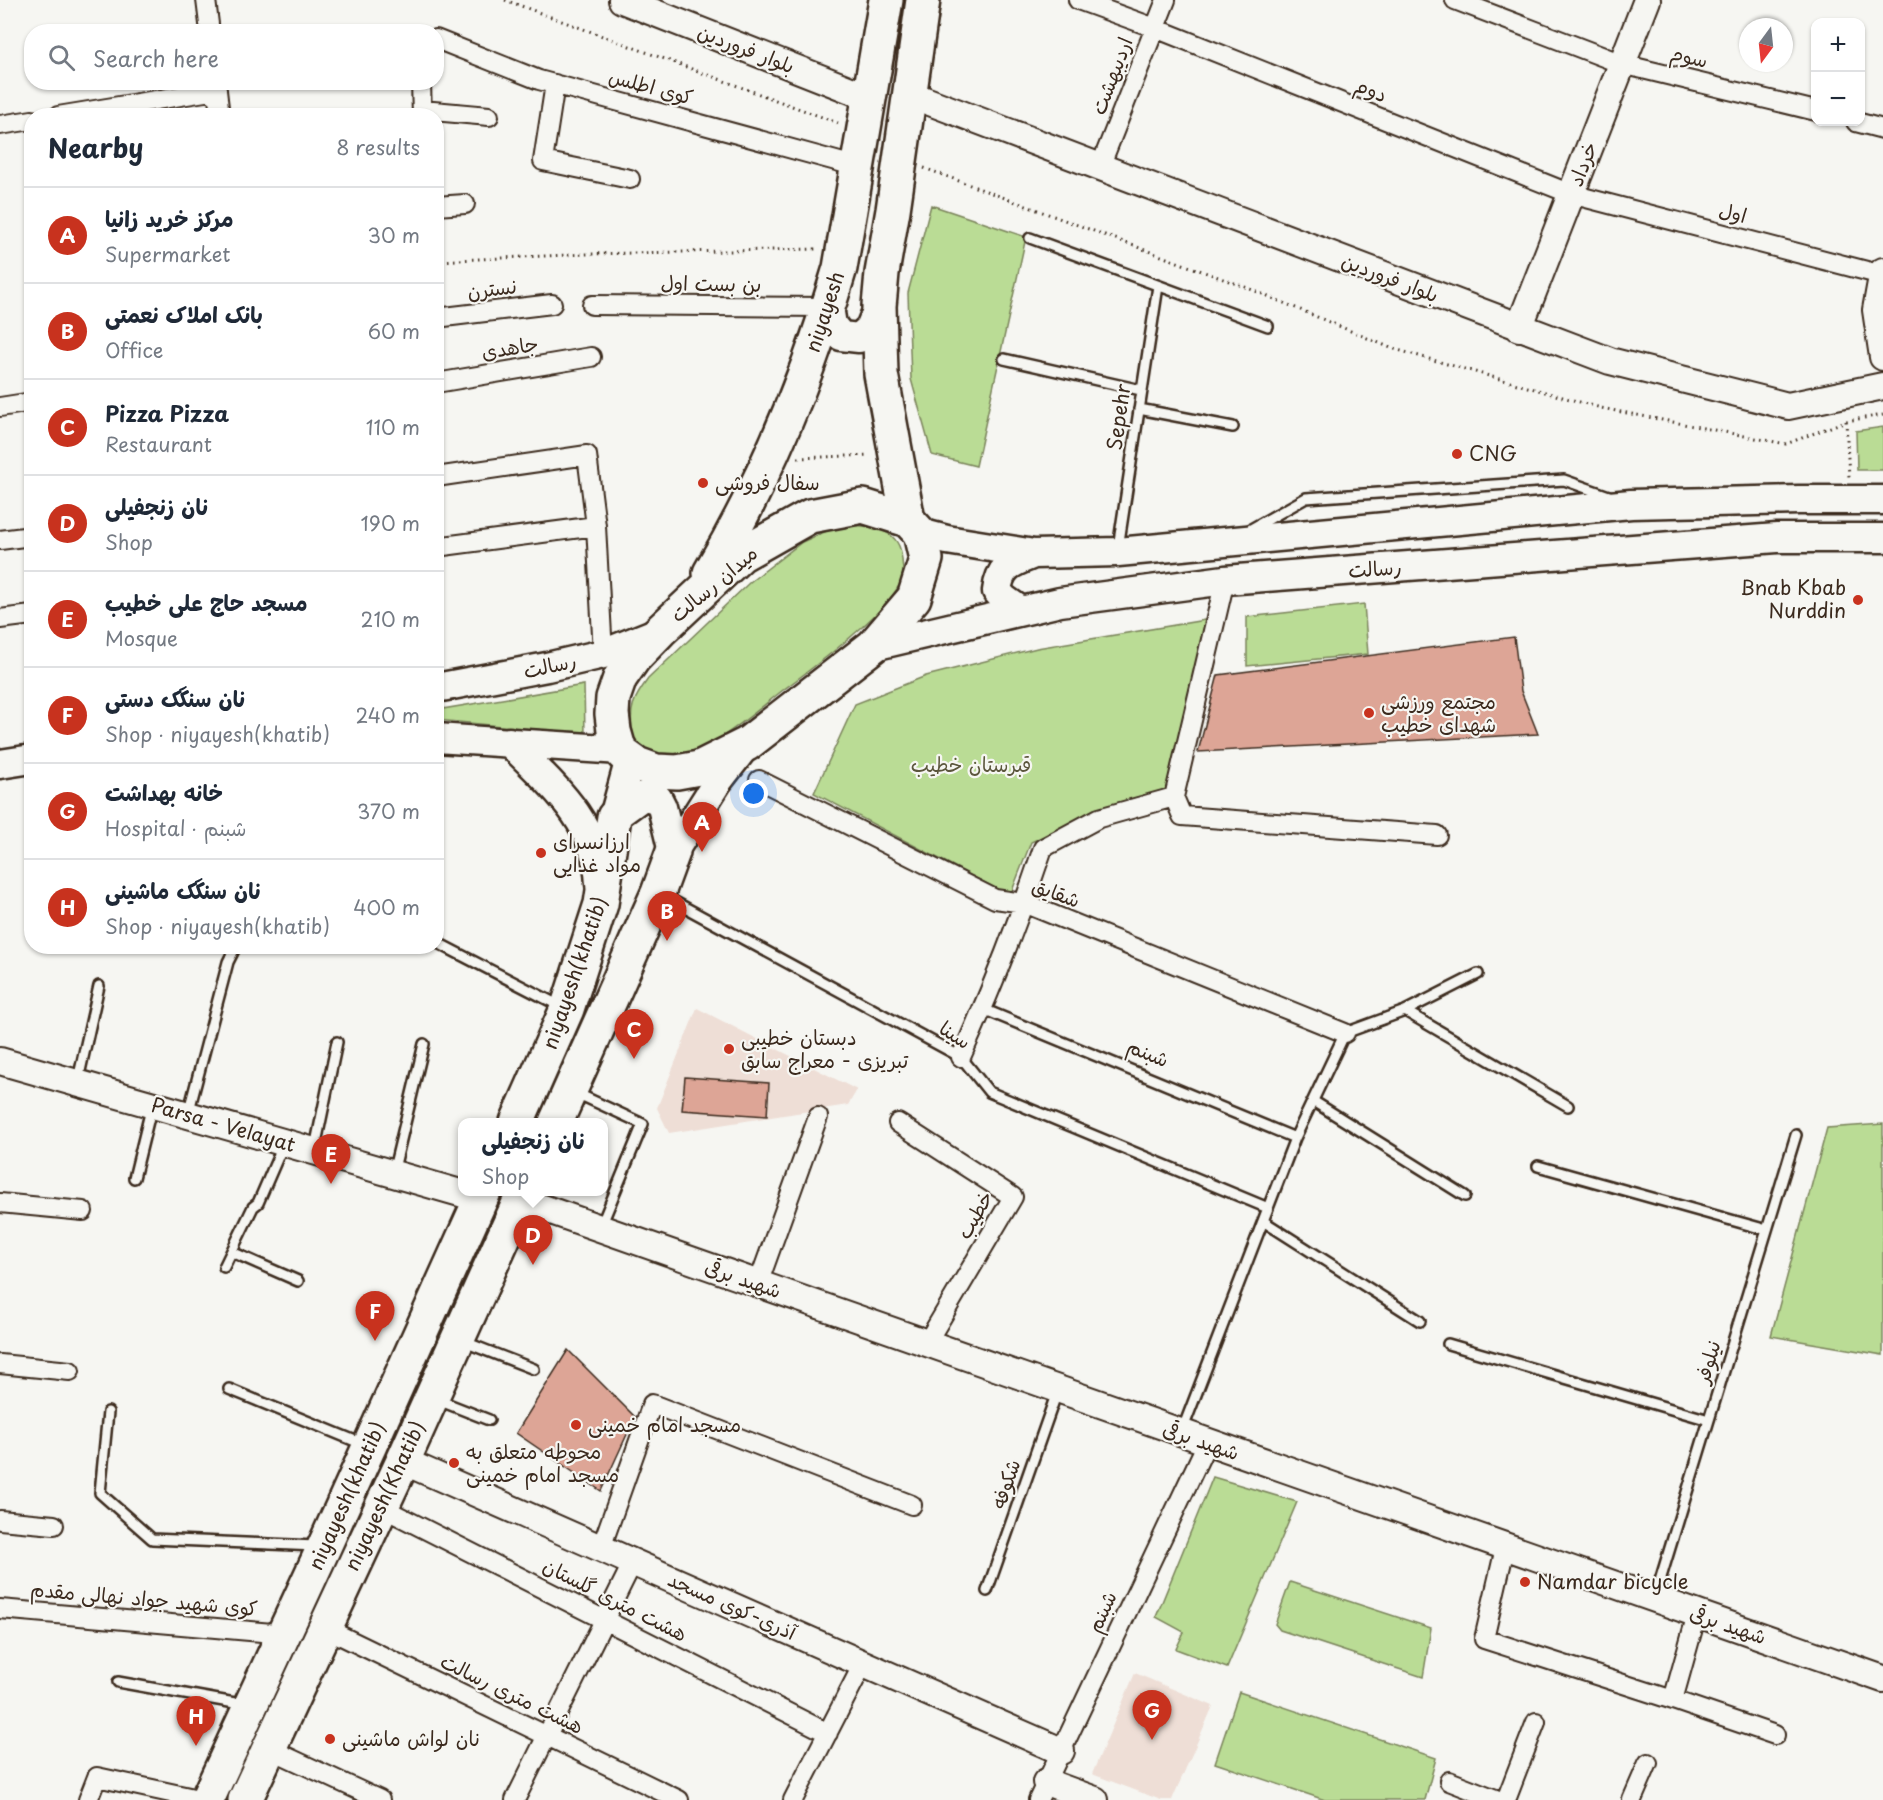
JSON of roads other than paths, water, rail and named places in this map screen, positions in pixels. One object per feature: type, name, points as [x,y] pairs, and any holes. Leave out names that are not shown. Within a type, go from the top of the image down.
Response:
[{"type":"highway","name":"niyayesh","points":[[694,600],[732,536],[759,481],[806,370],[829,307],[844,248],[886,0]]},
{"type":"highway","points":[[625,755],[656,771],[677,772],[699,768],[747,744],[873,645],[914,598],[926,559],[914,527],[895,451],[881,374],[879,306],[923,0]]},
{"type":"highway","name":"میدان رسالت","points":[[625,755],[614,731],[612,714],[613,698],[620,678],[634,658],[660,631],[741,555],[810,516],[863,506],[914,527]]},
{"type":"highway","name":"niyayesh(khatib)","points":[[520,1118],[567,1009],[601,904],[614,817]]},
{"type":"highway","name":"niyayesh(Khatib)","points":[[558,1118],[658,893],[673,852]]},
{"type":"highway","name":"niyayesh(khatib)","points":[[205,1800],[370,1447],[483,1196]]},
{"type":"highway","name":"niyayesh(Khatib)","points":[[245,1800],[403,1461],[430,1396],[522,1196]]},
{"type":"main road","points":[[829,307],[832,325],[841,336],[859,338],[870,328],[879,306]]},
{"type":"main road","name":"رسالت","points":[[914,527],[947,540],[1034,554],[1118,552],[1631,504],[1883,500]]},
{"type":"main road","name":"رسالت","points":[[873,645],[1060,602],[1225,580],[1777,538],[1883,538]]},
{"type":"main road","points":[[1021,611],[997,591],[999,578],[1010,564],[1034,554]]},
{"type":"main road","name":"رسالت","points":[[444,687],[547,668],[603,654],[660,631]]},
{"type":"main road","points":[[444,738],[509,742],[625,755],[614,817]]},
{"type":"main road","points":[[509,742],[568,802],[590,836],[600,871],[601,904]]},
{"type":"main road","points":[[673,852],[718,781],[747,744]]},
{"type":"main road","points":[[0,764],[24,760]]},
{"type":"main road","points":[[614,817],[643,796],[658,800],[663,807],[673,852]]},
{"type":"street","points":[[206,0],[209,24]]},
{"type":"street","name":"بلوار فروردین","points":[[622,0],[871,98]]},
{"type":"street","points":[[1078,0],[1155,28]]},
{"type":"street","name":"اردیبهشت","points":[[1100,167],[1166,0]]},
{"type":"street","name":"سوم","points":[[1455,0],[1622,64],[1811,110]]},
{"type":"street","name":"خرداد","points":[[1520,328],[1647,0]]},
{"type":"street","name":"دوم","points":[[1155,28],[1571,194]]},
{"type":"street","name":"کوی اطلس","points":[[444,42],[538,80],[858,167]]},
{"type":"street","points":[[555,84],[543,161],[630,179]]},
{"type":"street","points":[[100,108],[195,90]]},
{"type":"street","points":[[217,90],[219,108]]},
{"type":"street","points":[[421,90],[422,108]]},
{"type":"street","name":"بلوار فروردین","points":[[909,94],[1610,361],[1788,406],[1883,386]]},
{"type":"street","points":[[444,114],[489,116]]},
{"type":"street","points":[[0,125],[24,121]]},
{"type":"street","points":[[1865,124],[1883,129]]},
{"type":"street","name":"اول","points":[[1571,194],[1883,273]]},
{"type":"street","points":[[444,205],[465,204]]},
{"type":"street","points":[[1883,273],[1876,310],[1883,357]]},
{"type":"street","name":"نسترن","points":[[444,317],[552,304]]},
{"type":"street","name":"بن بست اول","points":[[592,305],[829,307]]},
{"type":"street","name":"جاهدی","points":[[444,381],[591,357]]},
{"type":"street","points":[[0,407],[24,403]]},
{"type":"street","points":[[444,476],[587,456],[596,526],[603,654]]},
{"type":"street","points":[[444,546],[596,526]]},
{"type":"street","points":[[0,540],[24,537]]},
{"type":"street","points":[[1225,580],[1174,797],[1182,816],[1437,835]]},
{"type":"street","points":[[0,619],[24,616]]},
{"type":"street","name":"شقایق","points":[[759,780],[994,899],[1024,903],[1345,1033]]},
{"type":"street","points":[[961,1057],[983,1009],[1043,848],[1099,818],[1174,797]]},
{"type":"street","name":"Parsa - Velayat","points":[[0,1061],[393,1173],[458,1189]]},
{"type":"street","points":[[758,1284],[818,1117]]},
{"type":"street","name":"خطیب","points":[[898,1123],[1013,1197],[926,1344]]},
{"type":"street","name":"شهید برقی","points":[[522,1196],[600,1228],[926,1344],[1883,1679]]},
{"type":"street","points":[[0,1203],[83,1211]]},
{"type":"street","points":[[0,1364],[70,1371]]},
{"type":"street","points":[[601,1548],[652,1404],[912,1505]]},
{"type":"street","name":"شبنم","points":[[1042,1791],[1207,1443]]},
{"type":"street","name":"آذری-کوی مسجد","points":[[403,1461],[1061,1751]]},
{"type":"street","name":"هشت متری گلستان","points":[[381,1507],[828,1733]]},
{"type":"street","points":[[0,1520],[54,1526]]},
{"type":"street","points":[[1505,1548],[1484,1640],[1775,1735]]},
{"type":"street","points":[[516,1800],[633,1562]]},
{"type":"street","name":"کوی شهید جواد نهالی مقدم","points":[[0,1609],[284,1634]]},
{"type":"street","points":[[1673,1700],[1697,1614]]},
{"type":"street","name":"هشت متری رسالت","points":[[325,1628],[680,1800]]},
{"type":"street","points":[[793,1800],[863,1664]]},
{"type":"street","points":[[1506,1800],[1536,1722]]},
{"type":"street","points":[[268,1748],[380,1800]]},
{"type":"street","points":[[1632,1800],[1648,1763]]},
{"type":"street","points":[[88,1800],[97,1777],[205,1800]]},
{"type":"street","points":[[1449,1781],[1498,1800]]},
{"type":"street","points":[[1042,1791],[1095,1800]]},
{"type":"lane","points":[[1030,238],[1268,326]]},
{"type":"lane","name":"Sepehr","points":[[1118,552],[1158,286]]},
{"type":"lane","points":[[1004,359],[1141,390]]},
{"type":"lane","points":[[1139,409],[1233,427]]},
{"type":"lane","name":"سینا","points":[[658,893],[961,1057],[988,1092],[1268,1208]]},
{"type":"lane","points":[[444,946],[567,1009]]},
{"type":"lane","points":[[188,1115],[232,954]]},
{"type":"lane","points":[[1181,1434],[1295,1138],[1345,1033],[1405,1011],[1478,974]]},
{"type":"lane","points":[[77,1083],[99,986]]},
{"type":"lane","name":"شبنم","points":[[983,1009],[1295,1138]]},
{"type":"lane","points":[[1405,1011],[1568,1106]]},
{"type":"lane","points":[[315,1151],[337,1042]]},
{"type":"lane","points":[[393,1173],[424,1044]]},
{"type":"lane","points":[[570,1090],[643,1124],[600,1228]]},
{"type":"lane","points":[[1313,1101],[1465,1196]]},
{"type":"lane","points":[[134,1178],[152,1104]]},
{"type":"lane","name":"نیلوفر","points":[[1654,1599],[1796,1135]]},
{"type":"lane","points":[[224,1267],[253,1207],[258,1203],[284,1142]]},
{"type":"lane","points":[[1538,1166],[1767,1230]]},
{"type":"lane","points":[[1263,1221],[1420,1321]]},
{"type":"lane","points":[[232,1252],[298,1281]]},
{"type":"lane","points":[[457,1339],[534,1369]]},
{"type":"lane","points":[[1448,1344],[1709,1420]]},
{"type":"lane","points":[[229,1389],[370,1447]]},
{"type":"lane","name":"شکوفه","points":[[987,1591],[1058,1390]]},
{"type":"lane","points":[[430,1396],[489,1420]]},
{"type":"lane","points":[[108,1412],[100,1493],[152,1539],[324,1547]]},
{"type":"lane","points":[[118,1682],[250,1706]]},
{"type":"place","name":"CNG","points":[[1457,454]]},
{"type":"place","name":"سفال فروشی","points":[[703,483]]},
{"type":"place","name":"Bnab Kbab Nurddin","points":[[1858,600]]},
{"type":"place","name":"مجتمع ورزشی شهدای خطیب","points":[[1369,713]]},
{"type":"place","name":"مرکز خرید زانیا","points":[[702,852]]},
{"type":"place","name":"ارزانسرای مواد غذایی","points":[[541,853]]},
{"type":"place","name":"بانک املاک نعمتی","points":[[667,941]]},
{"type":"place","name":"دبستان خطیبی تبریزی - معراج سابق","points":[[729,1049]]},
{"type":"place","name":"Pizza Pizza","points":[[634,1059]]},
{"type":"place","name":"مسجد حاج علی خطیب","points":[[331,1184]]},
{"type":"place","name":"نان زنجفیلی","points":[[533,1265]]},
{"type":"place","name":"نان سنگک دستی","points":[[375,1341]]},
{"type":"place","name":"مسجد امام خمینی","points":[[576,1425]]},
{"type":"place","name":"محوطه متعلق به مسجد امام خمینی","points":[[454,1463]]},
{"type":"place","name":"Namdar bicycle","points":[[1525,1582]]},
{"type":"place","name":"نان لواش ماشینی","points":[[330,1739]]},
{"type":"place","name":"خانه بهداشت","points":[[1152,1740]]},
{"type":"place","name":"نان سنگک ماشینی","points":[[196,1746]]},
{"type":"park label","name":"قبرستان خطیب","points":[[971,765]]}]
